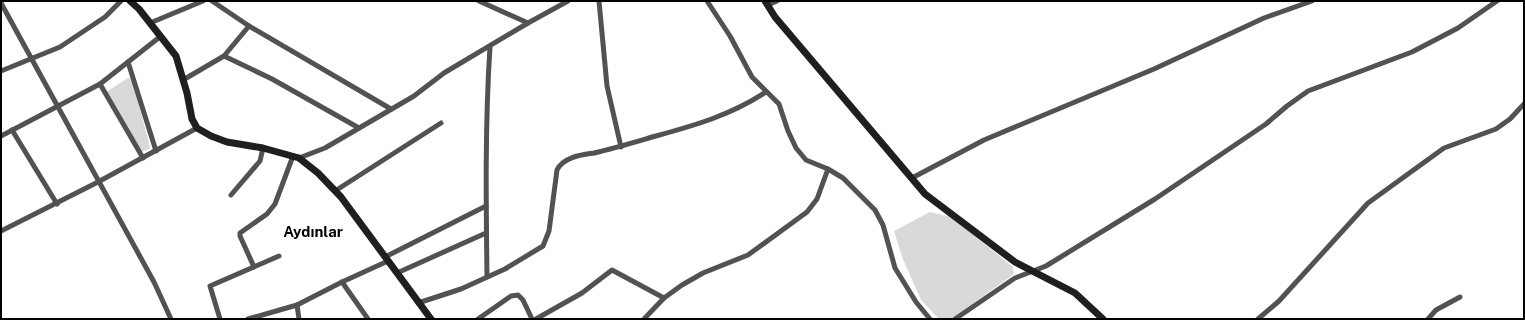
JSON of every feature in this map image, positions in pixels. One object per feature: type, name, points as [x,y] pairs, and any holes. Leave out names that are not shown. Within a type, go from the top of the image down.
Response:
[{"type":"street","points":[[1,71],[60,46],[99,22],[121,1]]},
{"type":"street","points":[[130,1],[139,9],[176,56],[192,119],[198,128],[211,136],[227,142],[262,148],[296,157],[318,173],[335,191],[431,319]]},
{"type":"street","points":[[150,23],[203,1]]},
{"type":"street","points":[[212,1],[249,26],[391,109]]},
{"type":"street","points":[[479,1],[528,23]]},
{"type":"street","points":[[254,267],[240,233],[268,214],[275,204],[296,157],[325,148],[414,96],[444,73],[568,1]]},
{"type":"street","points":[[599,1],[607,86],[621,147]]},
{"type":"street","points":[[707,1],[730,36],[752,78],[779,104],[788,131],[796,148],[806,160],[828,169],[843,178],[875,210],[883,225],[895,268],[916,302],[930,319]]},
{"type":"street","points":[[777,1],[766,3],[775,17],[925,194],[1015,262],[1075,293],[1102,319]]},
{"type":"street","points":[[912,178],[984,140],[1154,69],[1264,18],[1312,1]]},
{"type":"street","points":[[955,319],[1015,278],[1046,266],[1155,199],[1266,124],[1308,91],[1412,52],[1458,28],[1498,1]]},
{"type":"street","points":[[1,4],[154,282],[170,313],[171,319]]},
{"type":"street","points":[[183,80],[224,56],[249,26]]},
{"type":"street","points":[[1,136],[100,84],[161,36]]},
{"type":"street","points":[[487,277],[487,93],[490,47]]},
{"type":"street","points":[[224,56],[272,79],[359,128]]},
{"type":"street","points":[[128,62],[156,151]]},
{"type":"street","points":[[100,84],[142,158]]},
{"type":"street","points":[[418,303],[461,289],[505,269],[543,246],[549,231],[557,170],[560,165],[573,157],[621,147],[701,124],[747,104],[766,92]]},
{"type":"street","points":[[1258,319],[1279,301],[1368,203],[1444,148],[1496,129],[1524,104]]},
{"type":"street","points":[[335,191],[441,123]]},
{"type":"street","points":[[1,231],[56,204],[198,128]]},
{"type":"street","points":[[12,130],[56,204]]},
{"type":"street","points":[[232,195],[260,161],[262,148]]},
{"type":"street","points":[[644,319],[664,298],[682,285],[703,273],[748,255],[807,212],[817,199],[828,169]]},
{"type":"street","points":[[249,319],[296,304],[342,282],[486,206]]},
{"type":"street","points":[[397,273],[486,233]]},
{"type":"street","points":[[220,319],[210,286],[279,256]]},
{"type":"street","points":[[536,319],[582,293],[612,270],[664,298]]},
{"type":"street","points":[[342,282],[368,319]]},
{"type":"street","points":[[478,319],[510,296],[518,295],[523,300],[532,319]]},
{"type":"street","points":[[1428,319],[1436,310],[1460,297]]},
{"type":"street","points":[[296,304],[300,319]]},
{"type":"shaded area","points":[[128,78],[131,79],[133,83],[150,147],[149,149],[141,152],[107,93]]},
{"type":"shaded area","points":[[930,212],[951,217],[1013,267],[1014,274],[951,319],[939,319],[921,300],[902,257],[894,231]]},
{"type":"district","name":"Aydınlar","points":[[313,232]]}]
